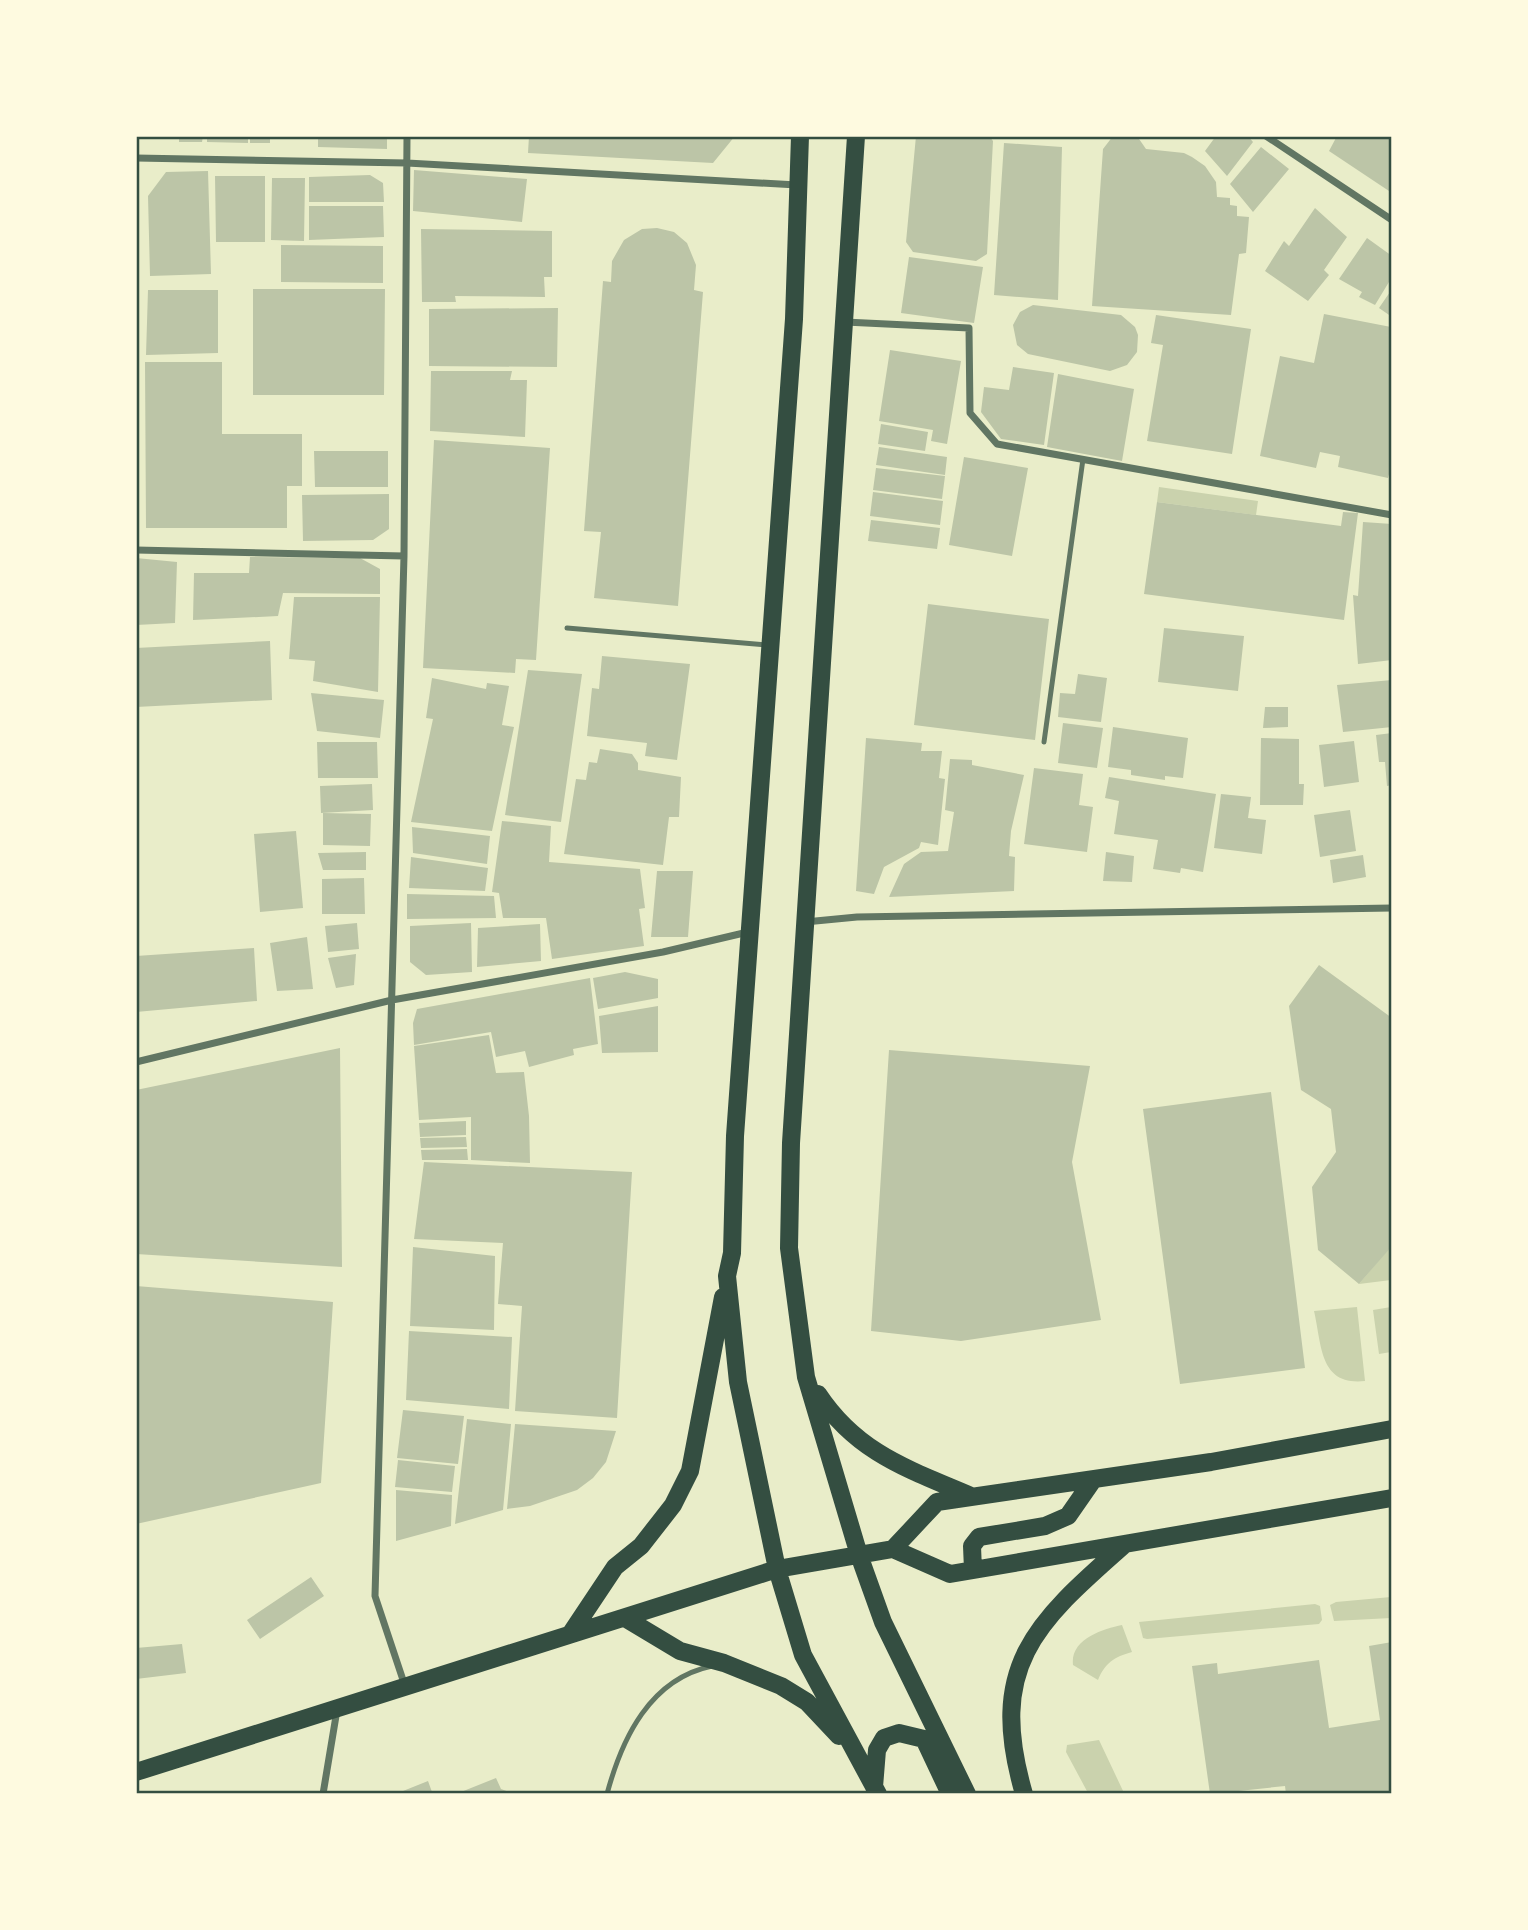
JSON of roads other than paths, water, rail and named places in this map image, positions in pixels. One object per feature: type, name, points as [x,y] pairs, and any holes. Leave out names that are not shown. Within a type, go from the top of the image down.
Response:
[{"type":"main road","points":[[570,1633],[615,1567],[641,1545],[673,1505],[690,1471],[732,1253],[735,1136],[794,318],[800,136]]},
{"type":"main road","points":[[856,136],[791,1143],[789,1248],[806,1377],[859,1555],[883,1622],[967,1794]]},
{"type":"main road","points":[[727,1276],[737,1382],[777,1569],[803,1654],[876,1791]]},
{"type":"main road","points":[[806,1377],[835,1420],[869,1449],[971,1496]]},
{"type":"main road","points":[[893,1549],[937,1502],[1093,1480],[1391,1429]]},
{"type":"main road","points":[[973,1570],[972,1546],[979,1537],[1045,1526],[1068,1516],[1093,1480]]},
{"type":"main road","points":[[138,1772],[777,1569],[893,1549],[950,1574],[1391,1498]]},
{"type":"main road","points":[[1024,1794],[1011,1729],[1010,1704],[1017,1670],[1031,1643],[1065,1597],[1124,1545]]},
{"type":"main road","points":[[625,1618],[680,1651],[724,1663],[781,1686],[807,1702],[836,1732],[863,1768]]},
{"type":"main road","points":[[876,1791],[877,1750],[884,1738],[899,1733],[924,1740],[950,1794]]},
{"type":"street","points":[[405,1687],[375,1596],[404,556],[407,136]]},
{"type":"street","points":[[1266,136],[1391,220]]},
{"type":"street","points":[[136,158],[407,163],[799,185]]},
{"type":"street","points":[[845,323],[969,328],[970,413],[997,444],[1391,514]]},
{"type":"street","points":[[136,550],[404,556]]},
{"type":"street","points":[[805,922],[857,917],[1391,908]]},
{"type":"street","points":[[136,1062],[391,1000],[663,952],[750,932]]},
{"type":"street","points":[[323,1794],[337,1709]]},
{"type":"lane","points":[[1044,742],[1083,459]]},
{"type":"lane","points":[[567,628],[771,645]]},
{"type":"lane","points":[[607,1794],[626,1738],[644,1709],[664,1688],[684,1675],[724,1663]]}]
